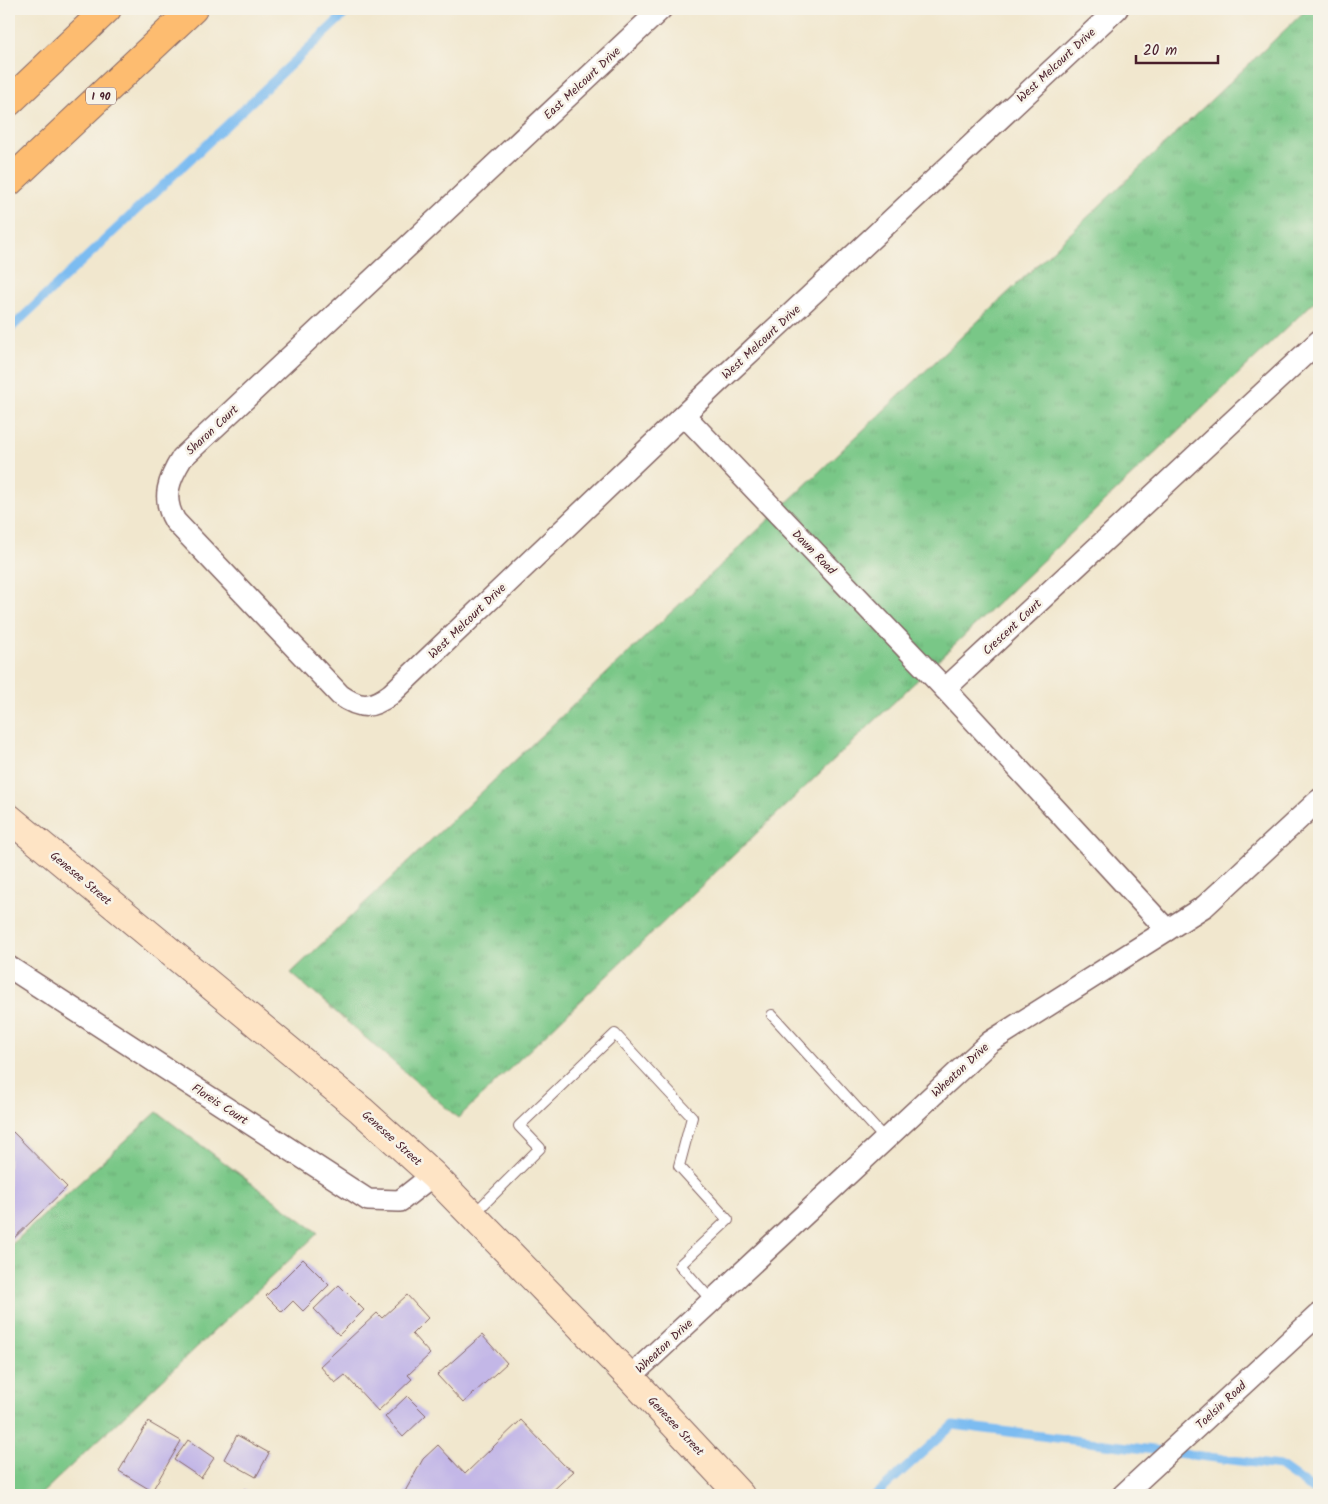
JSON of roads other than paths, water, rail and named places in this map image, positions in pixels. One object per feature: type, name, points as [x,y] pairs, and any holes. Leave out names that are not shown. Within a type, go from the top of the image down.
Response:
[{"type":"highway","points":[[9,102],[107,9]]},
{"type":"highway","name":"I 90","points":[[9,182],[193,9]]},
{"type":"main road","name":"Genesee Street","points":[[9,818],[361,1110],[433,1174],[630,1377],[740,1495]]},
{"type":"street","name":"East Melcourt Drive","points":[[504,157],[661,9]]},
{"type":"street","name":"West Melcourt Drive","points":[[407,678],[1117,9]]},
{"type":"street","name":"Sharon Court","points":[[407,678],[391,694],[370,706],[355,705],[340,695],[175,521],[166,495],[170,476],[182,458],[504,157]]},
{"type":"street","name":"Crescent Court","points":[[945,689],[1319,341]]},
{"type":"street","name":"Dawn Road","points":[[684,415],[945,689]]},
{"type":"street","points":[[945,689],[1167,930]]},
{"type":"street","name":"Wheaton Drive","points":[[630,1377],[990,1042],[1205,906],[1319,800]]},
{"type":"street","name":"Floreis Court","points":[[9,966],[368,1200],[400,1202],[433,1174]]},
{"type":"street","name":"Toelsin Road","points":[[1123,1495],[1319,1314]]},
{"type":"lane","points":[[772,1015],[885,1140]]},
{"type":"lane","points":[[473,1215],[540,1148],[518,1126],[615,1034],[692,1117],[679,1166],[728,1220],[680,1265],[712,1301]]},
{"type":"waterway","points":[[9,330],[350,9]]},
{"type":"waterway","points":[[876,1495],[953,1425],[1280,1466],[1319,1494]]}]
